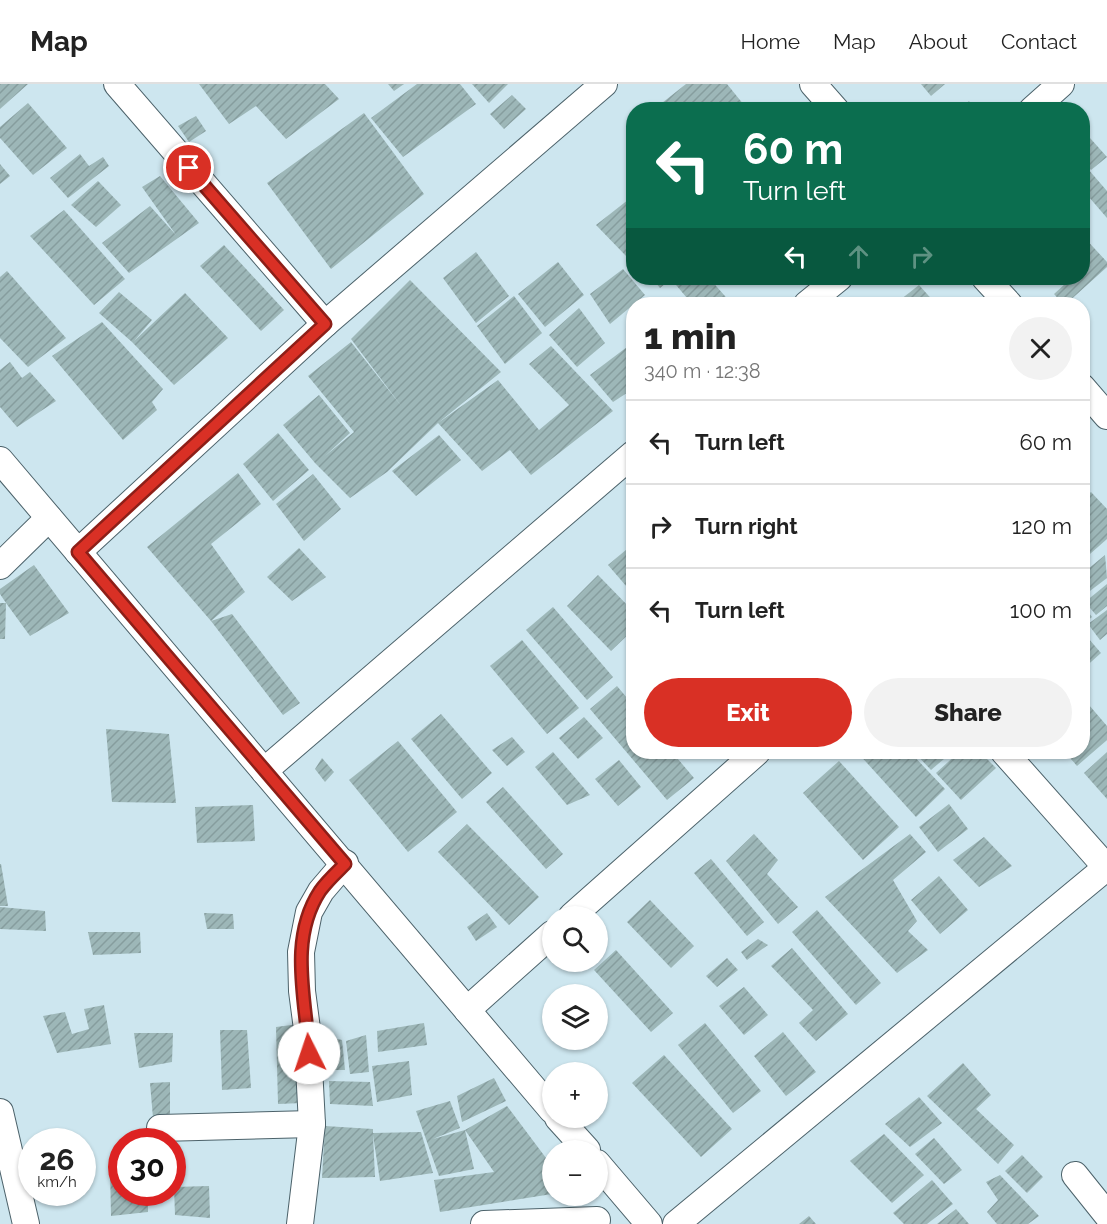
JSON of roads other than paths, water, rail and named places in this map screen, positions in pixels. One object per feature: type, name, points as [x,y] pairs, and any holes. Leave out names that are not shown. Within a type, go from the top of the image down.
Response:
[{"type":"street","points":[[78,552],[325,324],[604,84]]},
{"type":"street","points":[[813,84],[829,102]]},
{"type":"street","points":[[1041,102],[1061,84]]},
{"type":"street","points":[[130,89],[325,324]]},
{"type":"street","points":[[816,297],[830,285]]},
{"type":"street","points":[[991,285],[1003,297]]},
{"type":"street","points":[[1090,396],[1107,416]]},
{"type":"street","points":[[0,460],[542,1098]]},
{"type":"street","points":[[264,771],[626,460]]},
{"type":"street","points":[[0,567],[49,518]]},
{"type":"street","points":[[583,906],[749,759]]},
{"type":"street","points":[[676,1224],[1107,868],[1010,759]]},
{"type":"street","points":[[300,1224],[312,1124],[308,1029],[302,991],[301,952],[309,912],[321,891],[345,864]]},
{"type":"street","points":[[467,1010],[542,943]]},
{"type":"street","points":[[0,1112],[26,1224]]},
{"type":"street","points":[[160,1128],[312,1124]]},
{"type":"street","points":[[567,1128],[577,1140]]},
{"type":"street","points":[[1075,1175],[1107,1215]]},
{"type":"street","points":[[608,1176],[649,1224]]},
{"type":"street","points":[[484,1224],[596,1222],[627,1198]]}]
